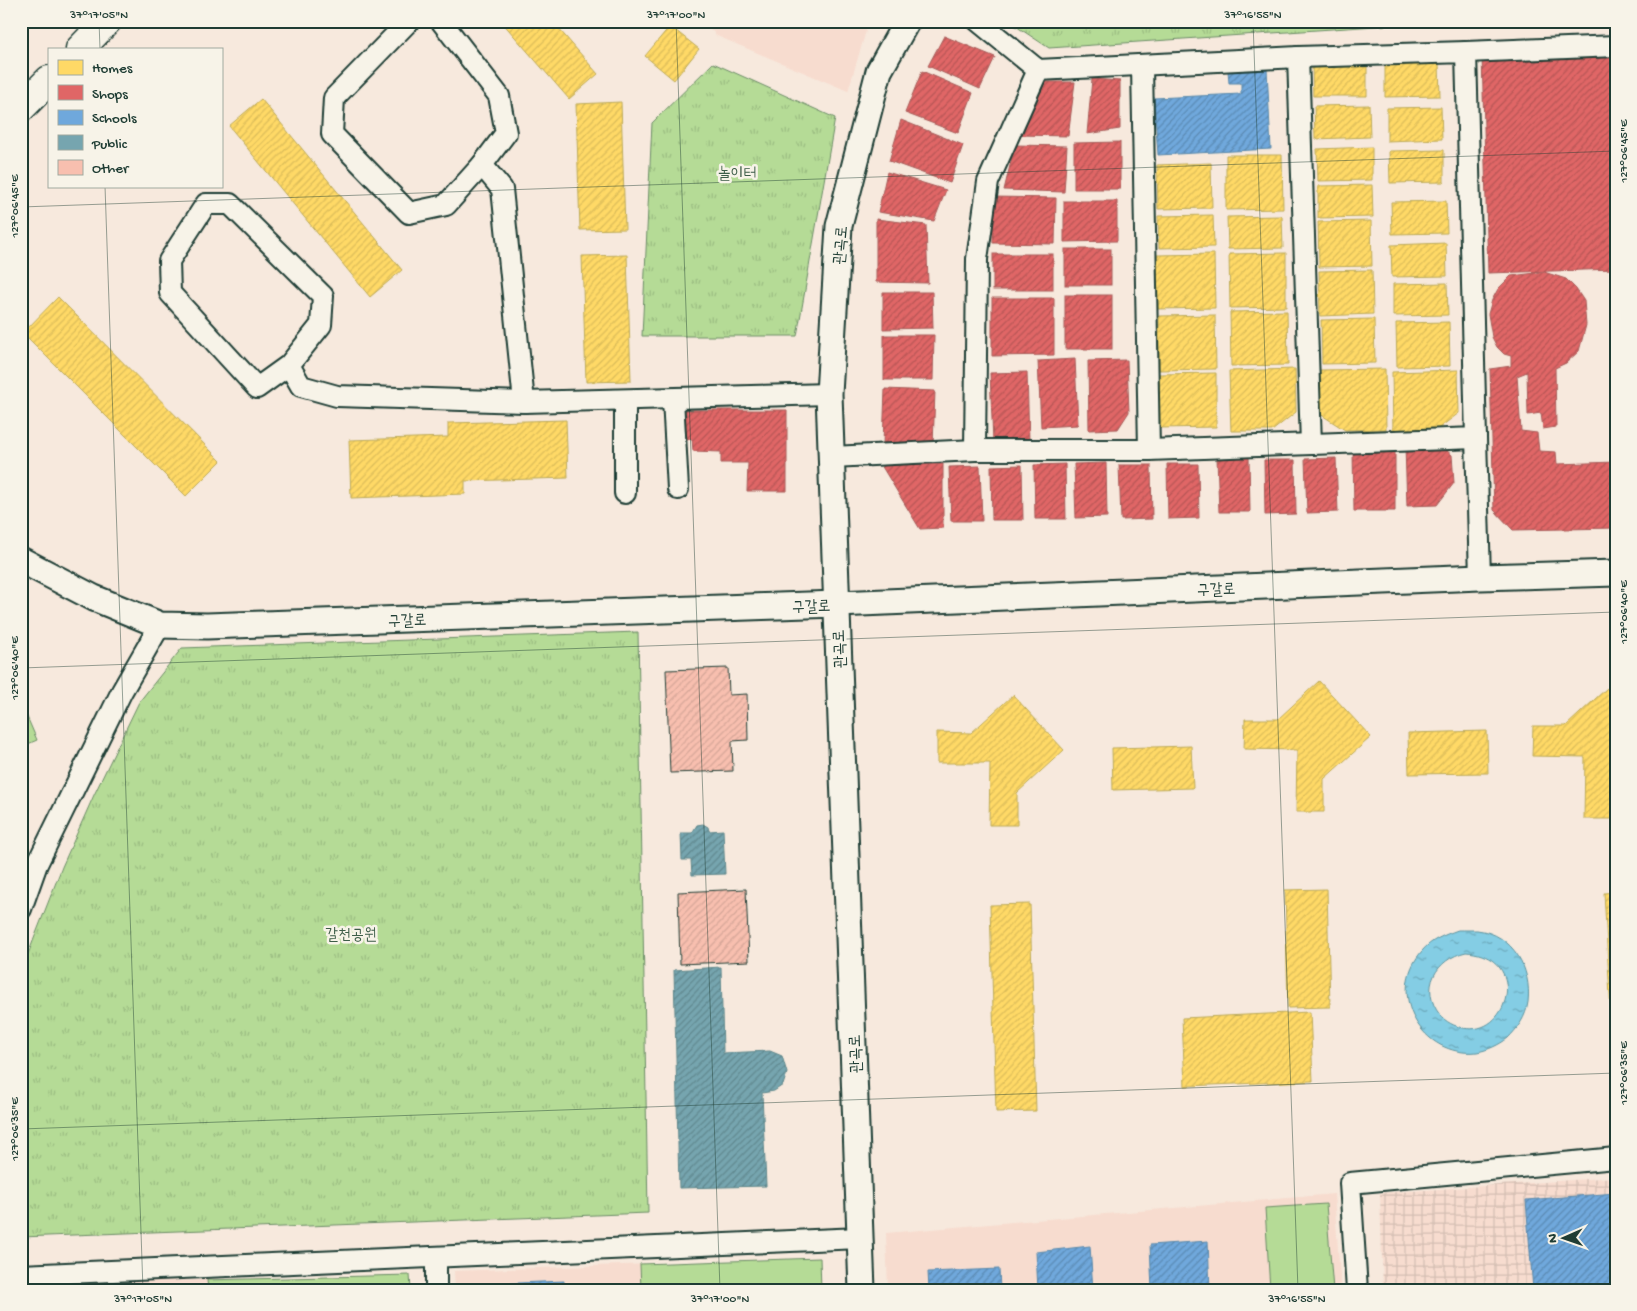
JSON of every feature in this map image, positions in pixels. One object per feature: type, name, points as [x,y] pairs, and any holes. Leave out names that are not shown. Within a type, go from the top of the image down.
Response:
[{"type":"main road","points":[[81,48],[107,21]]},
{"type":"main road","points":[[21,108],[48,81]]},
{"type":"street","points":[[409,21],[334,98],[332,134],[409,213],[446,205],[482,165],[506,133],[499,96],[441,21]]},
{"type":"street","name":"관곡로","points":[[862,1290],[829,394],[839,226],[879,71],[906,21]]},
{"type":"street","points":[[978,21],[1038,70],[1298,57],[1616,46]]},
{"type":"street","points":[[1466,52],[1480,577]]},
{"type":"street","points":[[1298,57],[1311,444]]},
{"type":"street","points":[[1142,66],[1149,450]]},
{"type":"street","points":[[975,450],[977,258],[988,182],[1038,70]]},
{"type":"street","points":[[482,165],[502,189],[524,402]]},
{"type":"street","points":[[206,204],[230,204],[323,296],[321,325],[288,365],[257,388],[170,293],[169,261],[206,204]]},
{"type":"street","points":[[288,365],[301,386],[337,396],[524,402],[829,394]]},
{"type":"street","points":[[673,399],[678,489]]},
{"type":"street","points":[[624,493],[625,400]]},
{"type":"street","points":[[832,457],[975,450],[1149,450],[1476,438]]},
{"type":"street","name":"구갈로","points":[[21,560],[94,598],[160,625],[207,626],[837,604],[1480,577],[1616,574]]},
{"type":"street","points":[[21,909],[38,864],[117,700],[160,625]]},
{"type":"street","points":[[1358,1290],[1350,1183],[1616,1158]]},
{"type":"street","points":[[21,1275],[860,1238]]},
{"type":"street","points":[[436,1257],[436,1290]]},
{"type":"shaded area","points":[[703,21],[869,21],[848,91],[717,36]]},
{"type":"shaded area","points":[[1616,1177],[1616,1290],[1383,1290],[1380,1193]]},
{"type":"shaded area","points":[[1334,1194],[1341,1290],[888,1290],[886,1233]]},
{"type":"shaded area","points":[[820,1258],[821,1290],[455,1290],[454,1271]]},
{"type":"shaded area","points":[[410,1275],[411,1290],[21,1290],[21,1284]]},
{"type":"green space","points":[[1008,21],[1451,21],[1049,48]]},
{"type":"green space","name":"놀이터","points":[[713,63],[835,118],[797,336],[642,336],[652,123]]},
{"type":"green space","name":"갈천공원","points":[[638,632],[648,1213],[21,1237],[21,972],[62,867],[139,702],[182,648]]},
{"type":"green space","points":[[21,703],[37,740],[21,747]]},
{"type":"green space","points":[[1326,1204],[1333,1290],[1270,1290],[1265,1208]]},
{"type":"green space","points":[[820,1258],[821,1290],[641,1290],[640,1264]]},
{"type":"green space","points":[[410,1275],[411,1290],[208,1290],[207,1280]]},
{"type":"water","points":[[1458,930],[1477,930],[1501,938],[1518,955],[1527,977],[1528,1002],[1521,1022],[1508,1038],[1501,1043],[1477,1052],[1457,1051],[1440,1045],[1426,1034],[1415,1020],[1409,1003],[1407,986],[1411,968],[1422,951],[1438,938]],"holes":[[[1466,952],[1486,957],[1499,967],[1506,980],[1506,995],[1501,1009],[1492,1021],[1479,1028],[1456,1026],[1445,1020],[1434,1005],[1431,995],[1431,985],[1434,976],[1446,961],[1455,956]]]},
{"type":"building: Homes","points":[[501,21],[552,21],[598,74],[569,99]]},
{"type":"building: Homes","points":[[670,26],[699,49],[674,80],[645,56]]},
{"type":"building: Homes","points":[[1367,63],[1367,96],[1313,96],[1312,65]]},
{"type":"building: Homes","points":[[1439,64],[1440,96],[1385,97],[1385,65]]},
{"type":"building: Homes","points":[[261,99],[402,270],[370,297],[229,126]]},
{"type":"building: Homes","points":[[621,102],[625,229],[580,230],[576,104]]},
{"type":"building: Homes","points":[[1369,105],[1370,137],[1315,139],[1314,106]]},
{"type":"building: Homes","points":[[1441,107],[1442,139],[1387,141],[1387,108]]},
{"type":"building: Homes","points":[[1372,147],[1372,180],[1318,181],[1317,149]]},
{"type":"building: Homes","points":[[1444,150],[1444,182],[1390,183],[1389,151]]},
{"type":"building: Homes","points":[[1226,155],[1282,155],[1283,209],[1226,210]]},
{"type":"building: Homes","points":[[1211,163],[1212,208],[1158,209],[1157,165]]},
{"type":"building: Homes","points":[[1372,185],[1373,217],[1318,218],[1318,186]]},
{"type":"building: Homes","points":[[1446,201],[1447,233],[1392,234],[1391,202]]},
{"type":"building: Homes","points":[[1213,215],[1214,247],[1159,248],[1158,216]]},
{"type":"building: Homes","points":[[1282,216],[1283,248],[1228,249],[1227,217]]},
{"type":"building: Homes","points":[[1371,221],[1372,266],[1319,267],[1318,222]]},
{"type":"building: Homes","points":[[1446,243],[1447,276],[1392,277],[1391,245]]},
{"type":"building: Homes","points":[[1286,253],[1286,307],[1230,308],[1229,254]]},
{"type":"building: Homes","points":[[1214,254],[1215,308],[1158,309],[1157,255]]},
{"type":"building: Homes","points":[[627,255],[631,381],[586,382],[582,256]]},
{"type":"building: Homes","points":[[1372,270],[1373,314],[1320,316],[1319,271]]},
{"type":"building: Homes","points":[[1447,283],[1448,315],[1393,316],[1393,284]]},
{"type":"building: Homes","points":[[58,297],[221,461],[186,496],[23,333]]},
{"type":"building: Homes","points":[[1287,311],[1288,365],[1231,366],[1230,312]]},
{"type":"building: Homes","points":[[1215,315],[1216,369],[1159,370],[1159,316]]},
{"type":"building: Homes","points":[[1374,319],[1375,363],[1322,364],[1321,320]]},
{"type":"building: Homes","points":[[1449,322],[1450,366],[1397,367],[1396,323]]},
{"type":"building: Homes","points":[[1295,369],[1296,412],[1272,431],[1231,431],[1229,371]]},
{"type":"building: Homes","points":[[1385,369],[1386,429],[1345,430],[1320,414],[1320,370]]},
{"type":"building: Homes","points":[[1458,370],[1459,413],[1435,431],[1393,432],[1392,372]]},
{"type":"building: Homes","points":[[1216,373],[1216,427],[1160,428],[1159,374]]},
{"type":"building: Homes","points":[[566,420],[568,478],[465,481],[465,494],[351,498],[349,440],[448,437],[448,423]]},
{"type":"building: Homes","points":[[1319,681],[1371,737],[1324,779],[1324,812],[1296,812],[1297,750],[1244,749],[1245,719],[1278,719]]},
{"type":"building: Homes","points":[[1607,688],[1616,697],[1616,784],[1613,787],[1612,819],[1584,819],[1585,757],[1532,756],[1533,726],[1566,726]]},
{"type":"building: Homes","points":[[1013,695],[1064,750],[1017,793],[1017,825],[989,825],[990,763],[937,763],[937,732],[971,733]]},
{"type":"building: Homes","points":[[1487,731],[1488,773],[1409,774],[1408,733]]},
{"type":"building: Homes","points":[[1191,746],[1193,788],[1113,790],[1112,748]]},
{"type":"building: Homes","points":[[1327,889],[1330,1007],[1288,1008],[1285,890]]},
{"type":"building: Homes","points":[[1616,892],[1616,1082],[1615,1082],[1604,893]]},
{"type":"building: Homes","points":[[1030,904],[1036,1111],[996,1112],[990,905]]},
{"type":"building: Homes","points":[[1310,1012],[1313,1081],[1185,1086],[1182,1018]]},
{"type":"building: Shops","points":[[944,36],[995,57],[980,89],[928,66]]},
{"type":"building: Shops","points":[[1616,51],[1616,269],[1488,273],[1482,55]]},
{"type":"building: Shops","points":[[922,71],[973,93],[958,133],[905,113]]},
{"type":"building: Shops","points":[[1092,79],[1120,81],[1120,129],[1087,134]]},
{"type":"building: Shops","points":[[1043,82],[1075,82],[1068,136],[1019,135]]},
{"type":"building: Shops","points":[[901,120],[963,145],[950,183],[889,161]]},
{"type":"building: Shops","points":[[1120,142],[1120,189],[1074,189],[1074,143]]},
{"type":"building: Shops","points":[[1015,145],[1067,146],[1064,192],[1004,190]]},
{"type":"building: Shops","points":[[887,172],[946,190],[934,221],[878,212]]},
{"type":"building: Shops","points":[[993,197],[1056,198],[1055,244],[993,243]]},
{"type":"building: Shops","points":[[1064,201],[1117,201],[1117,241],[1064,242]]},
{"type":"building: Shops","points":[[876,219],[926,225],[928,283],[876,282]]},
{"type":"building: Shops","points":[[1065,249],[1111,249],[1111,285],[1065,285]]},
{"type":"building: Shops","points":[[993,254],[1053,254],[1053,290],[993,290]]},
{"type":"building: Shops","points":[[1544,272],[1566,279],[1576,289],[1584,301],[1586,325],[1579,351],[1566,363],[1555,368],[1556,427],[1543,429],[1541,413],[1528,415],[1527,372],[1517,376],[1521,431],[1537,433],[1539,451],[1556,452],[1557,464],[1616,462],[1616,528],[1513,530],[1494,510],[1490,369],[1511,366],[1511,356],[1504,354],[1497,347],[1492,337],[1488,314],[1498,289],[1511,276]]},
{"type":"building: Shops","points":[[883,292],[932,292],[933,328],[883,329]]},
{"type":"building: Shops","points":[[1065,295],[1112,295],[1112,349],[1065,349]]},
{"type":"building: Shops","points":[[992,298],[1054,298],[1054,355],[992,356]]},
{"type":"building: Shops","points":[[884,335],[934,335],[933,380],[884,380]]},
{"type":"building: Shops","points":[[1075,359],[1078,425],[1041,427],[1038,361]]},
{"type":"building: Shops","points":[[1127,360],[1129,412],[1118,429],[1089,430],[1088,361]]},
{"type":"building: Shops","points":[[1027,372],[1029,441],[993,442],[990,373]]},
{"type":"building: Shops","points":[[885,389],[935,391],[933,446],[883,444]]},
{"type":"building: Shops","points":[[682,410],[787,410],[787,491],[747,491],[748,463],[721,463],[721,452],[693,451],[692,439],[681,439]]},
{"type":"building: Shops","points":[[1441,446],[1452,455],[1454,483],[1437,505],[1407,506],[1405,447]]},
{"type":"building: Shops","points":[[1395,451],[1395,511],[1354,511],[1353,452]]},
{"type":"building: Shops","points":[[1249,457],[1250,512],[1219,512],[1217,458]]},
{"type":"building: Shops","points":[[1336,458],[1338,512],[1307,513],[1305,459]]},
{"type":"building: Shops","points":[[1264,460],[1295,460],[1296,514],[1265,515]]},
{"type":"building: Shops","points":[[1106,463],[1107,517],[1076,518],[1074,464]]},
{"type":"building: Shops","points":[[943,464],[943,528],[920,529],[881,465]]},
{"type":"building: Shops","points":[[1065,464],[1066,519],[1035,519],[1034,465]]},
{"type":"building: Shops","points":[[1167,464],[1198,464],[1199,518],[1168,519]]},
{"type":"building: Shops","points":[[1022,465],[1023,520],[992,520],[991,466]]},
{"type":"building: Shops","points":[[1119,465],[1151,465],[1152,519],[1121,520]]},
{"type":"building: Shops","points":[[980,466],[982,521],[951,521],[949,467]]},
{"type":"building: Schools","points":[[1267,69],[1271,149],[1158,155],[1154,98],[1241,94],[1241,83],[1229,83],[1228,71]]},
{"type":"building: Schools","points":[[1616,1193],[1616,1290],[1533,1290],[1526,1200]]},
{"type":"building: Schools","points":[[1208,1241],[1210,1290],[1152,1290],[1150,1245]]},
{"type":"building: Schools","points":[[1090,1246],[1093,1290],[1038,1290],[1036,1252]]},
{"type":"building: Schools","points":[[999,1269],[1000,1290],[929,1290],[928,1272]]},
{"type":"building: Schools","points":[[564,1281],[564,1290],[495,1290],[495,1284]]},
{"type":"building: Public","points":[[703,824],[708,827],[709,831],[723,830],[725,874],[692,875],[691,860],[682,860],[681,833],[692,833],[697,825]]},
{"type":"building: Public","points":[[721,967],[723,1053],[770,1051],[782,1056],[787,1073],[783,1085],[774,1091],[762,1093],[766,1186],[679,1188],[674,970]]},
{"type":"building: Other","points":[[728,668],[729,695],[747,694],[748,740],[732,741],[733,771],[670,773],[666,670]]},
{"type":"building: Other","points":[[746,889],[749,961],[680,964],[678,892]]}]
